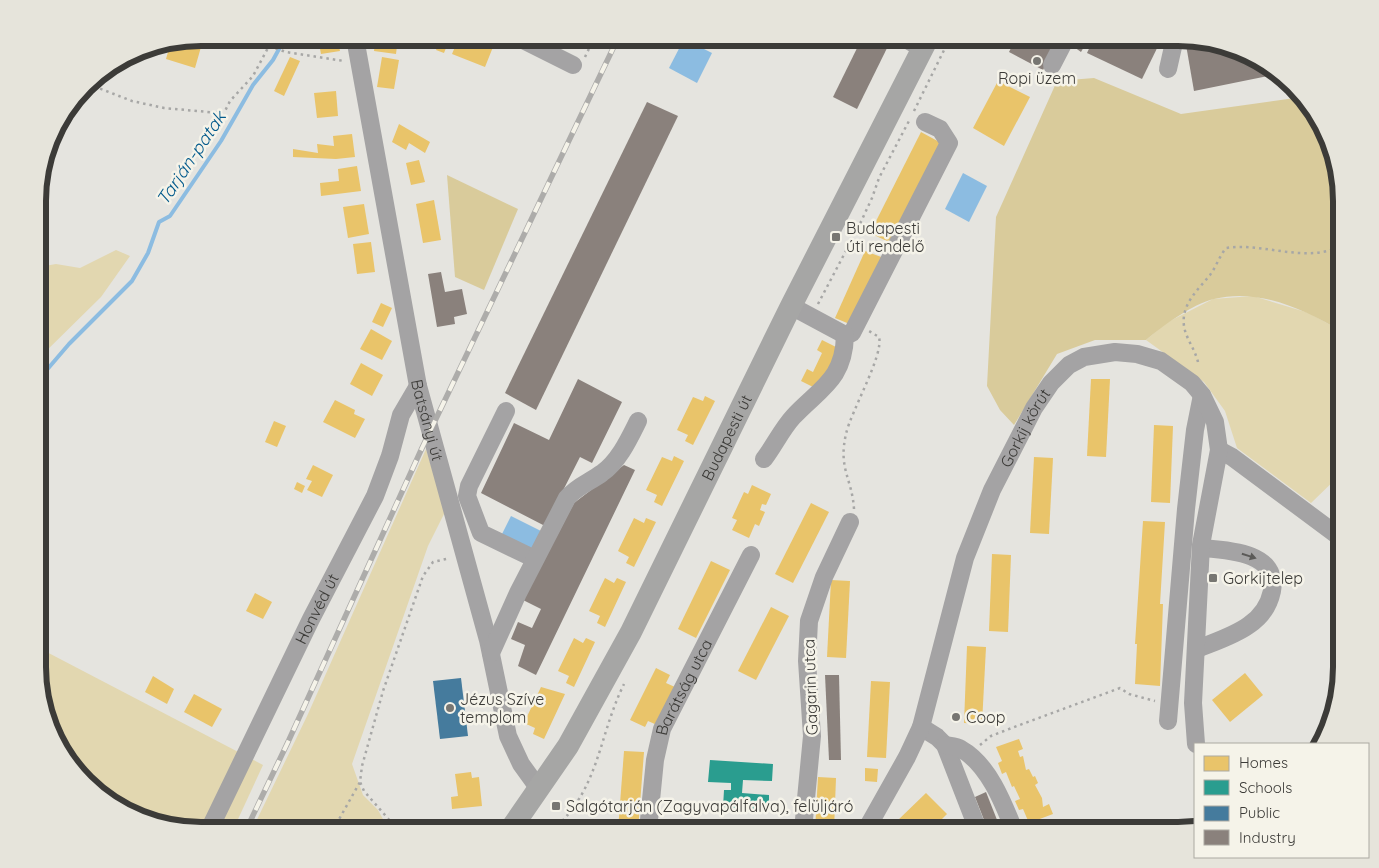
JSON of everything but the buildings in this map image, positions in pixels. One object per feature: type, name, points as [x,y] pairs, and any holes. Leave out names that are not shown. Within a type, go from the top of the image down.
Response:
[{"type":"main road","name":"Budapesti út","points":[[516,822],[539,790],[595,699],[631,632],[791,306],[924,46]]},
{"type":"street","name":"Batsányi út","points":[[355,46],[418,386],[491,653],[508,736],[521,764],[539,790]]},
{"type":"street","points":[[535,46],[573,65]]},
{"type":"street","points":[[1052,65],[1062,46]]},
{"type":"street","points":[[1168,70],[1173,46]]},
{"type":"street","points":[[764,459],[791,419],[809,400],[821,392],[841,364],[851,330],[949,143],[940,129],[925,122]]},
{"type":"street","points":[[791,306],[828,326],[851,330]]},
{"type":"street","name":"Gorkij körút","points":[[871,821],[907,757],[921,727],[956,588],[974,532],[996,481],[1034,408],[1059,374],[1084,357],[1115,352],[1137,354],[1161,361],[1192,383],[1202,395],[1215,422],[1219,450]]},
{"type":"street","name":"Honvéd út","points":[[213,822],[311,619],[375,496],[390,456],[401,415],[418,386]]},
{"type":"street","points":[[1168,712],[1186,509],[1195,430],[1202,395]]},
{"type":"street","points":[[506,411],[469,486],[467,496],[481,533],[536,559]]},
{"type":"street","points":[[491,653],[567,498],[574,489],[602,473],[614,462],[638,421]]},
{"type":"street","points":[[1196,743],[1194,703],[1202,528],[1219,450],[1232,456],[1332,531]]},
{"type":"street","name":"Gagarin utca","points":[[804,821],[812,736],[807,660],[809,621],[824,577],[850,522]]},
{"type":"street","points":[[1197,649],[1251,624],[1267,607],[1273,584],[1270,571],[1262,561],[1225,550],[1201,548]]},
{"type":"street","name":"Barátság utca","points":[[649,822],[655,760],[662,729],[751,555]]},
{"type":"street","points":[[921,727],[937,737],[945,745],[971,821]]},
{"type":"street","points":[[945,745],[960,748],[982,767],[1004,803],[1011,821]]},
{"type":"path","points":[[97,87],[132,101],[164,108],[219,112],[224,110],[253,76],[269,46],[286,52],[358,63]]},
{"type":"path","points":[[573,65],[580,65],[590,46]]},
{"type":"path","points":[[828,326],[830,319],[816,310],[817,305],[859,226],[879,178],[946,46]]},
{"type":"path","points":[[1198,362],[1184,325],[1185,312],[1190,299],[1211,273],[1217,260],[1226,248],[1240,246],[1311,252],[1332,250]]},
{"type":"path","points":[[850,522],[854,508],[842,459],[846,433],[880,343],[879,337],[851,330]]},
{"type":"path","points":[[337,822],[360,782],[364,755],[383,691],[423,576],[433,562],[437,560],[466,557]]},
{"type":"path","points":[[560,822],[583,796],[593,776],[611,709],[624,683]]},
{"type":"path","points":[[971,758],[979,746],[991,736],[1120,688],[1168,712]]},
{"type":"path","points":[[360,782],[364,791],[391,822]]},
{"type":"shaded area","points":[[1094,78],[1181,114],[1293,98],[1312,124],[1321,142],[1330,171],[1332,191],[1332,326],[1296,308],[1264,298],[1231,296],[1206,301],[1169,322],[1146,340],[1095,340],[1057,354],[1014,425],[1000,410],[987,386],[996,217],[1057,81]]},
{"type":"shaded area","points":[[447,175],[518,209],[484,290],[455,277]]},
{"type":"shaded area","points":[[116,250],[130,256],[101,297],[46,351],[46,266],[56,264],[80,268]]},
{"type":"shaded area","points":[[1253,296],[1309,313],[1332,326],[1332,483],[1311,503],[1237,448],[1225,411],[1204,382],[1146,340],[1166,323],[1213,299]]},
{"type":"shaded area","points":[[426,449],[445,512],[428,546],[352,764],[363,795],[378,810],[384,822],[256,822],[308,714]]},
{"type":"shaded area","points":[[46,652],[263,765],[237,822],[181,820],[161,816],[133,806],[115,796],[99,783],[72,753],[58,726],[52,707],[48,687]]},
{"type":"water","points":[[680,46],[698,46],[712,53],[697,83],[669,68]]},
{"type":"water","points":[[963,173],[987,186],[969,222],[945,209]]},
{"type":"water","points":[[511,516],[541,531],[533,549],[502,534]]},
{"type":"waterway","name":"Tarján-patak","points":[[46,371],[69,344],[132,281],[148,253],[159,222],[170,216],[221,141],[253,85],[273,60],[281,46]]},
{"type":"railway","points":[[250,822],[422,448],[614,46]]},
{"type":"place","name":"Ropi üzem","points":[[1037,61]]},
{"type":"place","name":"Budapesti úti rendelő","points":[[836,237]]},
{"type":"place","name":"Gorkijtelep","points":[[1213,578]]},
{"type":"place","name":"Jézus Szíve templom","points":[[450,708]]},
{"type":"place","name":"Coop","points":[[956,717]]},
{"type":"place","name":"Salgótarján (Zagyvapálfalva), felüljáró","points":[[556,806]]}]
